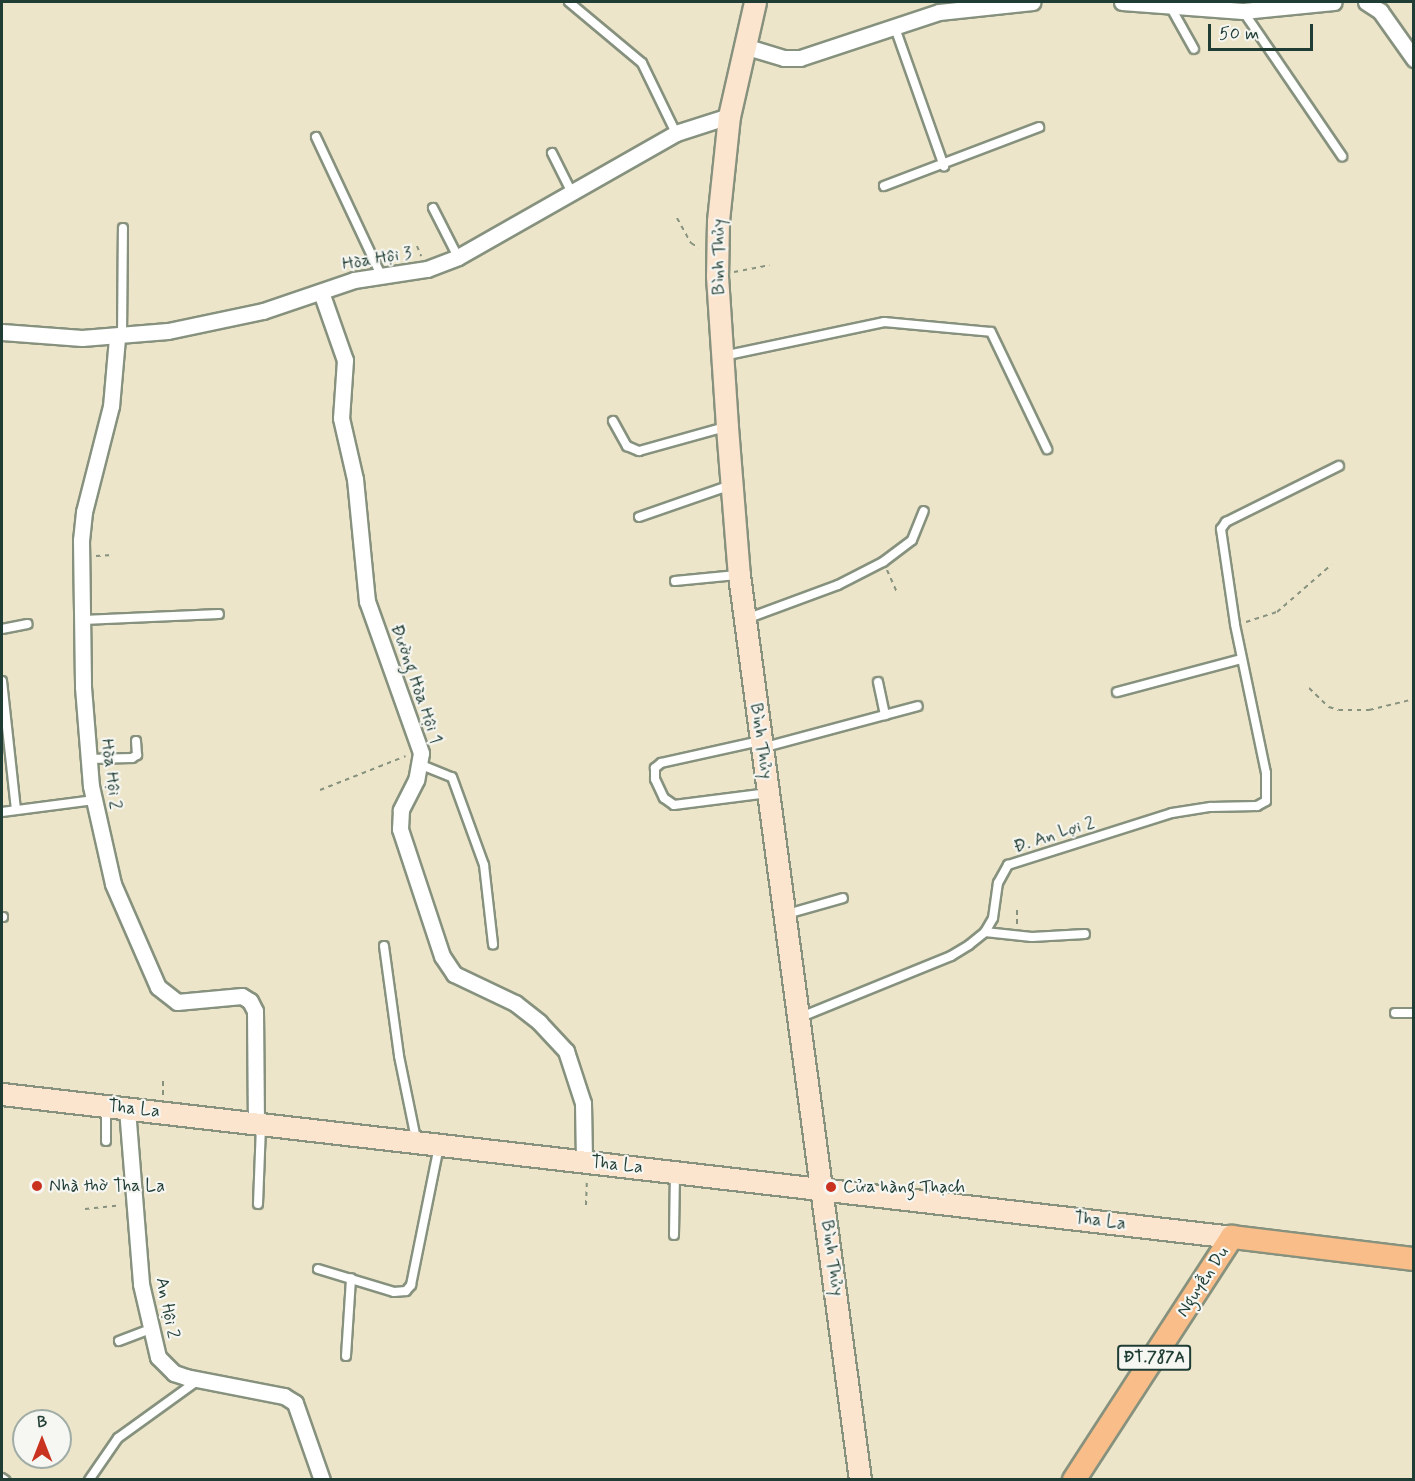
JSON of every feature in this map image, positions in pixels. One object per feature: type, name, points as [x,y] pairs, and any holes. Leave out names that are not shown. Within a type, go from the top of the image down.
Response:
[{"type":"main road","name":"Bình Thủy","points":[[755,2],[729,116],[718,266],[726,427],[744,619],[763,744],[797,1018],[823,1188],[860,1479]]},
{"type":"main road","name":"Tha La","points":[[2,1094],[1232,1237]]},
{"type":"main road","name":"Nguyễn Du","points":[[1074,1479],[1232,1237],[1413,1259]]},
{"type":"street","points":[[744,46],[784,58],[800,58],[939,12],[1032,2]]},
{"type":"street","points":[[1122,2],[1204,4],[1243,11],[1334,2]]},
{"type":"street","points":[[1366,2],[1380,11],[1413,59]]},
{"type":"street","name":"Hòa Hội 3","points":[[2,332],[120,337],[202,326],[381,275],[427,270],[458,257],[676,133],[729,116]]},
{"type":"street","name":"Đường Hòa Hội 1","points":[[321,292],[345,360],[341,418],[355,478],[367,601],[419,757],[401,810],[400,829],[442,956],[454,974],[515,1003],[566,1051],[583,1103],[586,1162]]},
{"type":"street","name":"Hòa Hội 2","points":[[120,337],[111,406],[84,512],[83,620],[87,759],[94,800],[113,884],[159,987],[177,1002],[242,996],[250,1000],[255,1011],[258,1122]]},
{"type":"street","name":"An Hội 2","points":[[128,1109],[141,1284],[150,1329],[164,1365],[197,1381],[284,1396],[295,1403],[322,1479]]},
{"type":"lane","points":[[569,2],[642,63],[676,133]]},
{"type":"lane","points":[[1169,4],[1194,49]]},
{"type":"lane","points":[[1243,11],[1342,156]]},
{"type":"lane","points":[[894,25],[944,166]]},
{"type":"lane","points":[[884,186],[944,166],[1038,127]]},
{"type":"lane","points":[[316,138],[381,275]]},
{"type":"lane","points":[[552,153],[572,194]]},
{"type":"lane","points":[[433,208],[458,257]]},
{"type":"lane","points":[[120,337],[123,228]]},
{"type":"lane","points":[[722,357],[884,322],[992,332],[1047,449]]},
{"type":"lane","points":[[614,421],[627,446],[639,451],[726,427]]},
{"type":"lane","points":[[1117,692],[1241,659],[1221,529],[1226,522],[1339,466]]},
{"type":"lane","points":[[639,517],[731,485]]},
{"type":"lane","points":[[744,619],[837,585],[883,562],[912,540],[924,511]]},
{"type":"lane","points":[[675,581],[739,575]]},
{"type":"lane","points":[[83,620],[219,614]]},
{"type":"lane","points":[[2,629],[28,624]]},
{"type":"lane","name":"Đ. An Lợi 2","points":[[985,932],[993,918],[998,883],[1008,865],[1190,809],[1257,806],[1266,801],[1269,792],[1241,659]]},
{"type":"lane","points":[[2,681],[15,809]]},
{"type":"lane","points":[[878,682],[885,715]]},
{"type":"lane","points":[[769,793],[674,805],[664,798],[655,779],[655,768],[660,763],[763,744],[918,706]]},
{"type":"lane","points":[[87,759],[132,758],[136,755],[136,741]]},
{"type":"lane","points":[[419,757],[452,777],[484,865],[493,944]]},
{"type":"lane","points":[[2,812],[94,800]]},
{"type":"lane","points":[[784,914],[843,898]]},
{"type":"lane","points":[[797,1018],[951,956],[985,932],[1017,936],[1085,934]]},
{"type":"lane","points":[[384,946],[398,1048],[417,1144]]},
{"type":"lane","points":[[1395,1014],[1413,1014]]},
{"type":"lane","points":[[106,1107],[106,1141]]},
{"type":"lane","points":[[258,1122],[258,1204]]},
{"type":"lane","points":[[318,1269],[394,1292],[406,1291],[411,1285],[440,1146]]},
{"type":"lane","points":[[674,1235],[675,1172]]},
{"type":"lane","points":[[346,1356],[351,1278]]},
{"type":"lane","points":[[119,1341],[150,1329]]},
{"type":"lane","points":[[89,1479],[118,1438],[197,1381]]},
{"type":"path","points":[[677,218],[691,243],[718,266],[769,265]]},
{"type":"path","points":[[883,562],[897,592]]},
{"type":"path","points":[[1235,624],[1277,612],[1331,566]]},
{"type":"path","points":[[1309,688],[1329,707],[1339,710],[1369,710],[1413,699]]},
{"type":"path","points":[[320,790],[419,757]]},
{"type":"path","points":[[1017,910],[1017,936]]},
{"type":"path","points":[[586,1162],[586,1205]]},
{"type":"path","points":[[85,1209],[136,1203]]},
{"type":"place","name":"Nhà thờ Tha La","points":[[37,1186]]},
{"type":"place","name":"Cửa hàng Thạch","points":[[831,1187]]}]
